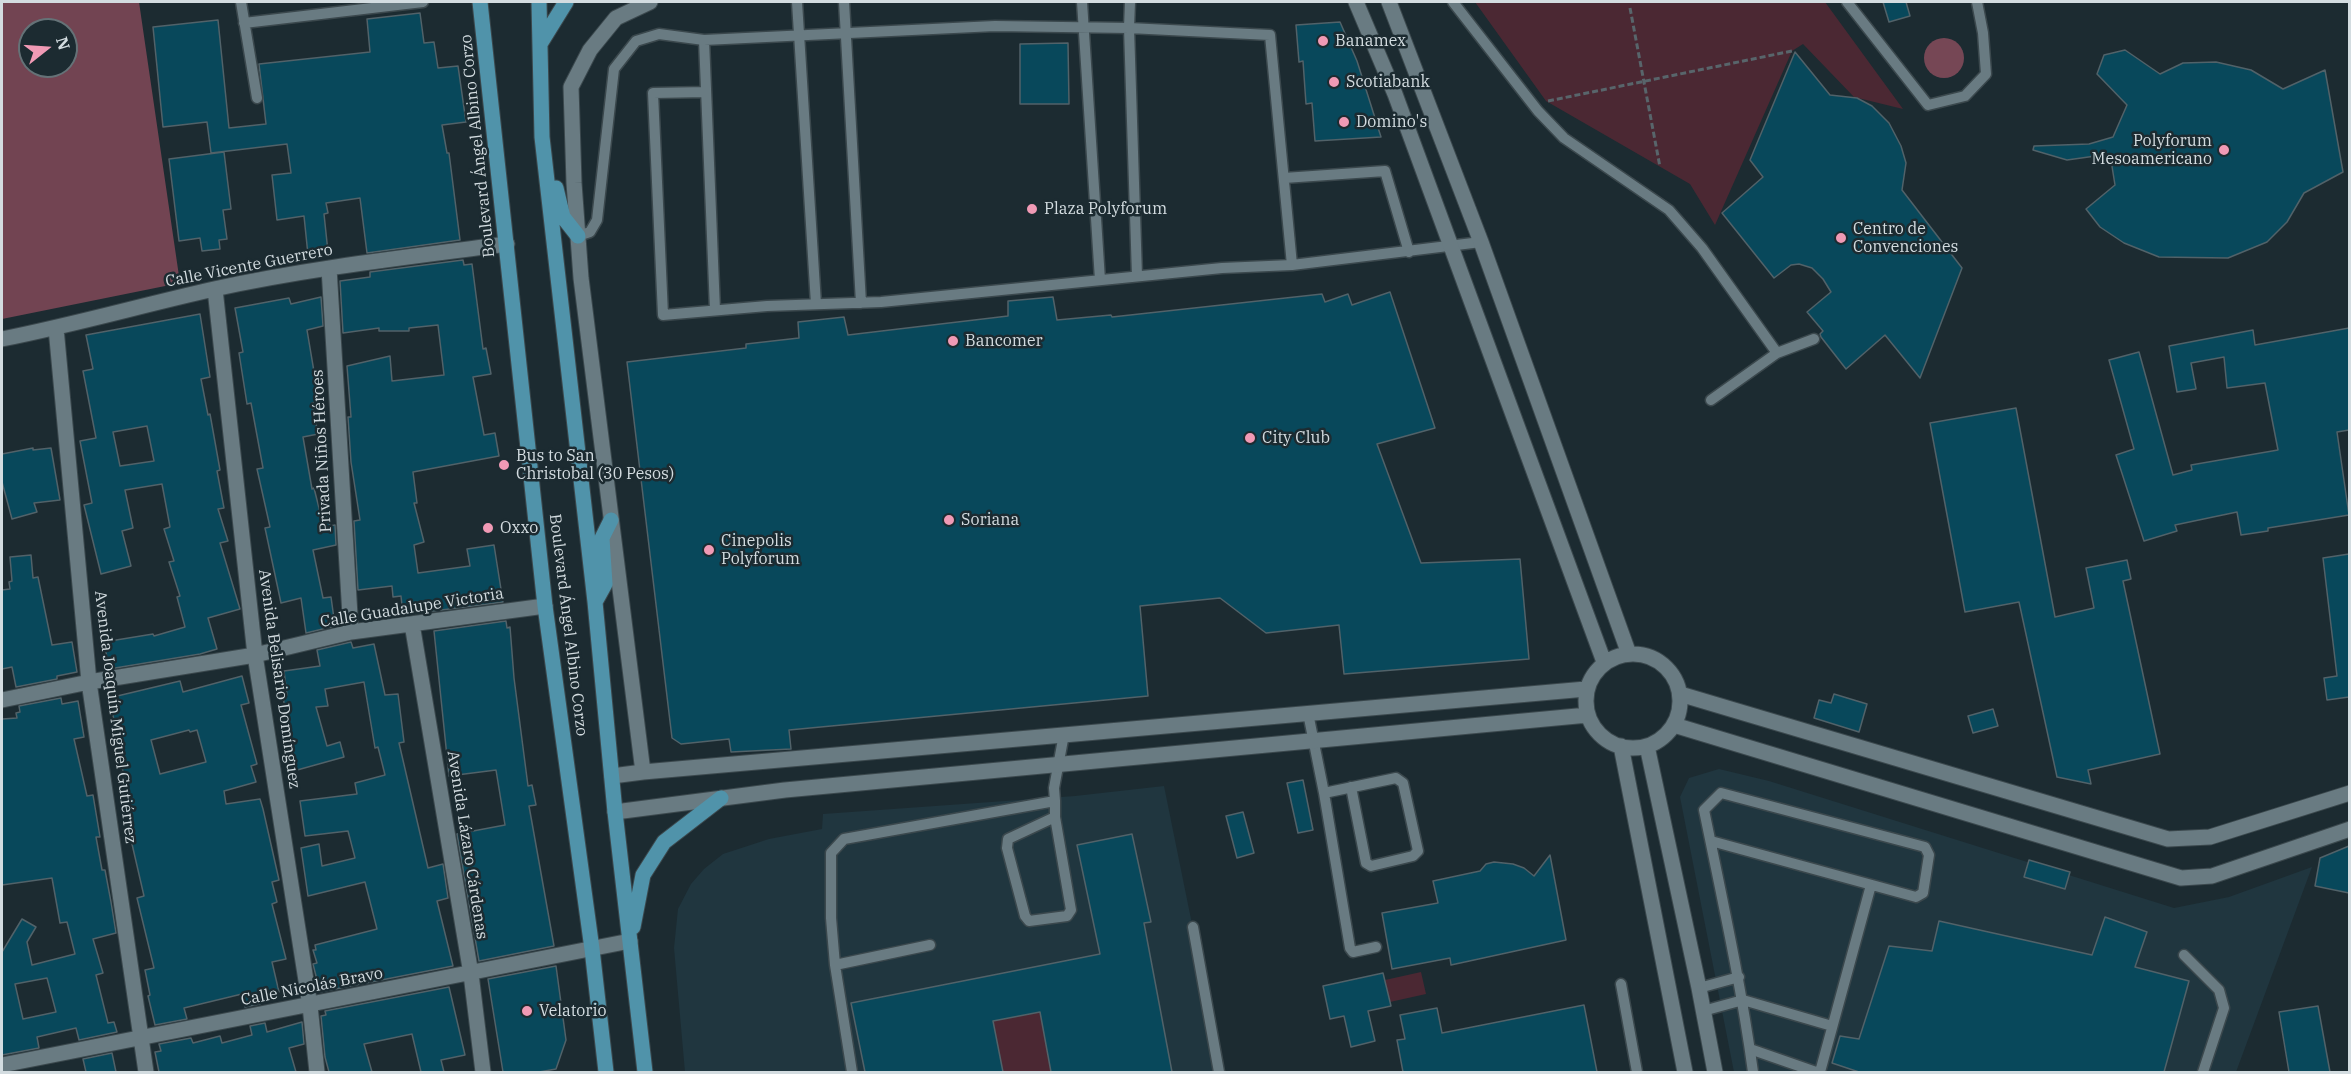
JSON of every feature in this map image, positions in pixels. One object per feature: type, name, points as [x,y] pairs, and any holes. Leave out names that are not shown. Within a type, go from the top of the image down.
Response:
[{"type":"main road","name":"Boulevard Ángel Albino Corzo","points":[[480,2],[545,606],[592,949],[606,1072]]},
{"type":"main road","name":"Boulevard Ángel Albino Corzo","points":[[539,2],[545,159],[645,1072]]},
{"type":"main road","points":[[540,44],[566,2]]},
{"type":"main road","points":[[545,159],[554,175],[563,218],[578,236]]},
{"type":"main road","points":[[595,602],[605,584],[602,538],[611,520]]},
{"type":"main road","points":[[630,941],[643,875],[648,867],[664,842],[721,798]]},
{"type":"street","points":[[643,772],[581,278],[571,87],[590,50],[616,18],[650,2]]},
{"type":"street","points":[[1356,2],[1395,94],[1604,662]]},
{"type":"street","points":[[1389,2],[1481,242],[1629,654]]},
{"type":"street","name":"Calle Vicente Guerrero","points":[[2,339],[215,289],[329,268],[507,244]]},
{"type":"street","name":"Privada Niños Héroes","points":[[329,268],[351,632]]},
{"type":"street","name":"Avenida Belisario Domínguez","points":[[215,289],[255,655],[310,1006],[317,1072]]},
{"type":"street","name":"Avenida Joaquín Miguel Gutiérrez","points":[[56,328],[89,682],[146,1072]]},
{"type":"street","name":"Calle Guadalupe Victoria","points":[[2,700],[89,682],[255,655],[351,632],[545,606]]},
{"type":"street","name":"Avenida Lázaro Cárdenas","points":[[412,624],[471,974],[483,1072]]},
{"type":"street","points":[[1629,654],[1643,654],[1660,662],[1673,676],[1680,694],[1680,708],[1674,725],[1663,737],[1647,746],[1621,746],[1610,743],[1599,735],[1588,716],[1586,689],[1593,674],[1604,662],[1629,654]]},
{"type":"street","points":[[612,776],[1586,689]]},
{"type":"street","points":[[1680,694],[2168,839],[2210,837],[2349,793]]},
{"type":"street","points":[[615,812],[796,789],[1588,716]]},
{"type":"street","points":[[1674,725],[2181,878],[2212,876],[2349,829]]},
{"type":"street","points":[[1621,746],[1685,1072]]},
{"type":"street","points":[[1647,746],[1699,988],[1714,1072]]},
{"type":"street","name":"Calle Nicolás Bravo","points":[[2,1065],[630,941]]},
{"type":"lane","points":[[241,2],[257,98]]},
{"type":"lane","points":[[244,23],[423,2]]},
{"type":"lane","points":[[797,2],[816,304]]},
{"type":"lane","points":[[844,2],[861,303]]},
{"type":"lane","points":[[1082,2],[1100,280]]},
{"type":"lane","points":[[1130,2],[1137,276]]},
{"type":"lane","points":[[1454,2],[1538,111],[1564,138],[1669,210],[1702,248],[1777,353]]},
{"type":"lane","points":[[1847,2],[1928,105],[1965,96],[1986,74],[1983,33],[1977,2]]},
{"type":"lane","points":[[578,236],[590,232],[597,220],[614,69],[636,41],[659,34],[704,40],[994,26],[1129,28],[1270,35],[1292,266]]},
{"type":"lane","points":[[704,40],[715,310]]},
{"type":"lane","points":[[706,92],[653,93],[663,315],[715,310],[861,303],[1222,268],[1292,266],[1481,242]]},
{"type":"lane","points":[[1284,178],[1385,171],[1409,252]]},
{"type":"lane","points":[[1711,400],[1777,353],[1815,339]]},
{"type":"lane","points":[[1308,713],[1350,948],[1353,952],[1376,947]]},
{"type":"lane","points":[[1055,817],[1008,838],[1007,848],[1025,916],[1029,921],[1067,916],[1071,910],[1055,817],[1054,788],[1064,734]]},
{"type":"lane","points":[[1323,793],[1352,787],[1396,778],[1403,783],[1418,851],[1413,856],[1371,866],[1366,862],[1352,787]]},
{"type":"lane","points":[[1711,841],[1916,897],[1923,894],[1929,855],[1925,847],[1721,793],[1704,810],[1739,977],[1753,1072]]},
{"type":"lane","points":[[852,1072],[835,965],[831,918],[831,853],[844,839],[1055,801]]},
{"type":"lane","points":[[1750,1049],[1818,1072],[1871,885]]},
{"type":"lane","points":[[1193,927],[1219,1072]]},
{"type":"lane","points":[[835,965],[930,945]]},
{"type":"lane","points":[[2184,955],[2219,990],[2224,1008],[2203,1072]]},
{"type":"lane","points":[[1699,988],[1739,977]]},
{"type":"lane","points":[[1621,984],[1637,1072]]},
{"type":"lane","points":[[1703,1011],[1743,1000],[1832,1026]]},
{"type":"path","points":[[1630,8],[1660,167]]},
{"type":"path","points":[[1546,101],[1644,83],[1792,51]]},
{"type":"shaded area","points":[[2,2],[139,2],[180,283],[2,319]]},
{"type":"shaded area","points":[[1475,2],[1825,2],[1903,109],[1854,97],[1803,44],[1792,51],[1715,225],[1690,184],[1546,101]]},
{"type":"shaded area","points":[[1944,38],[1958,44],[1964,58],[1958,72],[1944,78],[1930,72],[1924,58],[1930,44]]},
{"type":"shaded area","points":[[1719,769],[1769,781],[2174,908],[2229,897],[2312,867],[2236,1072],[1734,1072],[1680,797],[1689,778]]},
{"type":"shaded area","points":[[1164,786],[1222,1072],[685,1072],[674,948],[678,909],[691,884],[704,869],[723,854],[769,839],[822,829],[823,814],[1075,796]]},
{"type":"shaded area","points":[[1421,972],[1426,994],[1390,1002],[1385,980]]},
{"type":"shaded area","points":[[1040,1012],[1051,1072],[1003,1072],[993,1021]]},
{"type":"building","points":[[1883,2],[1906,2],[1910,16],[1889,22]]},
{"type":"building","points":[[420,13],[424,43],[434,42],[438,68],[458,66],[466,122],[442,125],[447,153],[449,153],[460,240],[367,253],[360,198],[326,203],[328,213],[324,214],[328,252],[308,255],[304,216],[277,220],[272,175],[291,173],[287,144],[211,153],[207,122],[163,127],[153,27],[218,20],[229,128],[266,124],[259,64],[370,52],[367,19]]},
{"type":"building","points":[[1340,22],[1357,61],[1381,137],[1315,141],[1312,103],[1306,104],[1303,61],[1299,62],[1296,25]]},
{"type":"building","points":[[1068,43],[1069,104],[1020,104],[1020,44]]},
{"type":"building","name":"Polyforum Mesoamericano","points":[[2125,50],[2160,74],[2183,63],[2216,62],[2251,70],[2283,89],[2325,70],[2343,172],[2304,193],[2287,222],[2267,242],[2228,258],[2159,257],[2124,243],[2100,227],[2086,209],[2115,185],[2110,154],[2067,160],[2033,150],[2034,146],[2089,144],[2113,137],[2127,105],[2097,74],[2104,55]]},
{"type":"building","name":"Centro de Convenciones","points":[[1795,52],[1830,95],[1857,98],[1872,106],[1889,123],[1901,146],[1906,163],[1902,190],[1962,268],[1920,378],[1885,335],[1846,369],[1821,337],[1820,334],[1823,331],[1807,312],[1831,292],[1823,279],[1812,268],[1799,264],[1791,265],[1774,278],[1722,213],[1763,177],[1750,160]]},
{"type":"building","points":[[224,152],[231,209],[223,210],[227,239],[219,240],[220,249],[202,251],[200,238],[179,241],[169,159]]},
{"type":"building","points":[[463,260],[464,265],[472,264],[483,349],[486,348],[491,374],[473,377],[484,435],[495,433],[499,456],[413,472],[417,503],[414,503],[424,542],[414,545],[418,573],[470,566],[467,549],[494,545],[503,602],[403,615],[401,596],[393,597],[392,586],[358,590],[354,521],[360,520],[351,462],[348,417],[351,417],[347,366],[390,356],[392,381],[444,375],[438,325],[409,328],[409,331],[379,331],[379,328],[343,333],[340,281],[370,277],[370,272]]},
{"type":"building","points":[[1390,292],[1435,428],[1377,444],[1421,563],[1520,559],[1529,659],[1344,674],[1339,625],[1266,633],[1220,598],[1140,606],[1148,696],[789,730],[791,749],[731,752],[729,739],[681,744],[672,738],[627,362],[746,348],[746,344],[799,338],[798,322],[844,317],[848,335],[1008,316],[1008,301],[1053,297],[1057,320],[1111,315],[1112,317],[1322,294],[1325,302],[1348,294],[1352,305]]},
{"type":"building","points":[[321,297],[323,326],[307,330],[319,401],[312,403],[318,434],[303,437],[312,489],[314,488],[321,516],[327,515],[330,526],[335,525],[336,545],[313,550],[323,598],[331,597],[335,626],[306,633],[301,598],[281,603],[265,528],[270,527],[257,469],[263,468],[251,403],[247,404],[239,353],[243,352],[235,308],[289,298],[291,304]]},
{"type":"building","points":[[200,314],[210,377],[201,379],[220,470],[217,471],[224,508],[218,509],[228,541],[220,543],[240,609],[208,618],[217,649],[200,654],[109,669],[104,642],[153,634],[154,636],[185,627],[177,597],[180,596],[169,562],[174,561],[164,529],[170,527],[162,484],[125,490],[133,528],[122,531],[131,566],[101,574],[84,505],[92,503],[80,441],[96,438],[83,371],[93,369],[86,335]],"holes":[[[147,426],[154,461],[120,466],[113,432]]]},
{"type":"building","points":[[2349,328],[2349,430],[2337,432],[2349,515],[2268,528],[2268,531],[2241,535],[2237,512],[2175,525],[2177,531],[2144,541],[2116,455],[2134,449],[2109,360],[2139,352],[2173,475],[2192,470],[2191,465],[2278,450],[2265,383],[2227,388],[2224,357],[2191,363],[2196,389],[2177,392],[2169,346],[2253,330],[2255,345]]},
{"type":"building","points":[[2016,408],[2055,617],[2094,608],[2086,568],[2127,560],[2131,579],[2123,581],[2160,754],[2088,770],[2091,784],[2057,777],[2019,602],[1965,612],[1930,423]]},
{"type":"building","points":[[33,448],[33,450],[51,448],[60,500],[34,503],[37,512],[12,519],[2,482],[2,454]]},
{"type":"building","points":[[2349,554],[2349,697],[2327,700],[2324,678],[2337,676],[2323,558]]},
{"type":"building","points":[[31,555],[33,578],[38,577],[52,645],[72,642],[77,672],[57,676],[57,679],[16,687],[12,667],[2,669],[2,590],[10,589],[9,582],[12,581],[10,557]]},
{"type":"building","points":[[506,621],[507,628],[510,627],[528,786],[532,785],[536,805],[529,806],[554,946],[479,961],[457,834],[505,825],[496,770],[449,776],[434,631]]},
{"type":"building","points":[[351,642],[353,648],[374,644],[385,695],[398,694],[404,742],[399,743],[428,868],[443,864],[448,898],[437,901],[453,966],[320,992],[313,964],[317,963],[313,950],[316,950],[315,945],[377,929],[365,882],[308,896],[301,848],[319,844],[322,866],[355,858],[348,831],[305,836],[300,801],[357,794],[355,783],[385,775],[378,747],[375,748],[364,682],[325,689],[328,706],[316,707],[327,746],[340,742],[344,757],[290,772],[285,743],[289,742],[284,718],[286,718],[283,695],[287,695],[284,671],[320,666],[317,650]]},
{"type":"building","points":[[242,676],[249,703],[241,705],[257,764],[251,766],[256,782],[224,791],[226,804],[260,799],[279,880],[272,882],[277,902],[272,904],[286,959],[272,962],[279,992],[258,997],[260,1004],[245,1007],[242,994],[184,1008],[187,1019],[155,1025],[145,970],[154,968],[137,898],[144,896],[129,831],[133,830],[124,787],[127,786],[112,730],[116,729],[109,698],[180,681],[183,692]],"holes":[[[189,730],[190,732],[197,730],[206,762],[160,774],[151,740]]]},
{"type":"building","points":[[1834,694],[1867,704],[1859,732],[1814,718],[1819,700],[1831,703]]},
{"type":"building","points":[[61,698],[62,704],[78,701],[84,737],[74,739],[87,796],[93,795],[100,837],[96,837],[102,870],[105,870],[116,933],[93,939],[103,973],[96,975],[108,1023],[114,1022],[117,1032],[79,1040],[76,1028],[37,1037],[39,1048],[2,1055],[2,952],[22,919],[36,927],[27,942],[32,965],[75,954],[67,922],[60,923],[52,878],[2,885],[2,719],[17,718],[16,713],[20,712],[19,706]],"holes":[[[47,978],[56,1012],[23,1019],[15,984]]]},
{"type":"building","points":[[1993,709],[1998,726],[1973,733],[1968,716]]},
{"type":"building","points":[[1303,780],[1313,830],[1298,833],[1287,783]]},
{"type":"building","points":[[1243,812],[1254,853],[1237,858],[1226,816]]},
{"type":"building","points":[[1132,834],[1151,922],[1144,923],[1172,1072],[1051,1072],[1040,1012],[993,1021],[1003,1072],[865,1072],[851,1003],[1100,954],[1077,845]]},
{"type":"building","points":[[2349,846],[2349,893],[2315,886],[2320,858]]},
{"type":"building","points":[[1550,855],[1566,940],[1451,965],[1450,958],[1392,969],[1382,913],[1438,903],[1433,881],[1480,871],[1486,864],[1494,862],[1513,864],[1524,868],[1534,876]]},
{"type":"building","points":[[2029,860],[2070,872],[2065,889],[2024,877]]},
{"type":"building","points":[[2105,917],[2147,932],[2135,967],[2189,981],[2164,1072],[1859,1072],[1832,1063],[1840,1036],[1859,1039],[1889,946],[1932,951],[1939,921],[2092,955]]},
{"type":"building","name":"Velatorio","points":[[556,966],[566,1040],[556,1069],[539,1072],[503,1072],[488,979]]},
{"type":"building","points":[[1383,973],[1391,1006],[1368,1011],[1375,1041],[1351,1047],[1344,1016],[1330,1019],[1323,986]]},
{"type":"building","points":[[449,987],[465,1055],[441,1060],[444,1072],[421,1072],[412,1034],[364,1044],[372,1072],[329,1072],[325,1057],[321,1016],[326,1015],[325,1011]]},
{"type":"building","points":[[1584,1005],[1597,1072],[1403,1072],[1397,1040],[1405,1039],[1400,1015],[1437,1008],[1442,1033]]},
{"type":"building","points":[[2318,1006],[2330,1072],[2289,1072],[2279,1012]]},
{"type":"building","points":[[302,1022],[304,1044],[289,1048],[296,1072],[159,1072],[155,1052],[161,1051],[159,1044],[191,1038],[193,1043],[220,1036],[222,1043],[252,1035],[250,1026],[265,1023],[267,1032]]},
{"type":"building","points":[[112,1053],[116,1072],[86,1072],[83,1059]]},
{"type":"place","name":"Banamex","points":[[1323,41]]},
{"type":"place","name":"Scotiabank","points":[[1334,82]]},
{"type":"place","name":"Domino's","points":[[1344,122]]},
{"type":"place","name":"Polyforum Mesoamericano","points":[[2224,150]]},
{"type":"place","name":"Plaza Polyforum","points":[[1032,209]]},
{"type":"place","name":"Centro de Convenciones","points":[[1841,238]]},
{"type":"place","name":"Bancomer","points":[[953,341]]},
{"type":"place","name":"City Club","points":[[1250,438]]},
{"type":"place","name":"Bus to San Christobal (30 Pesos)","points":[[504,465]]},
{"type":"place","name":"Soriana","points":[[949,520]]},
{"type":"place","name":"Oxxo","points":[[488,528]]},
{"type":"place","name":"Cinepolis Polyforum","points":[[709,550]]},
{"type":"place","name":"Velatorio","points":[[527,1011]]}]
